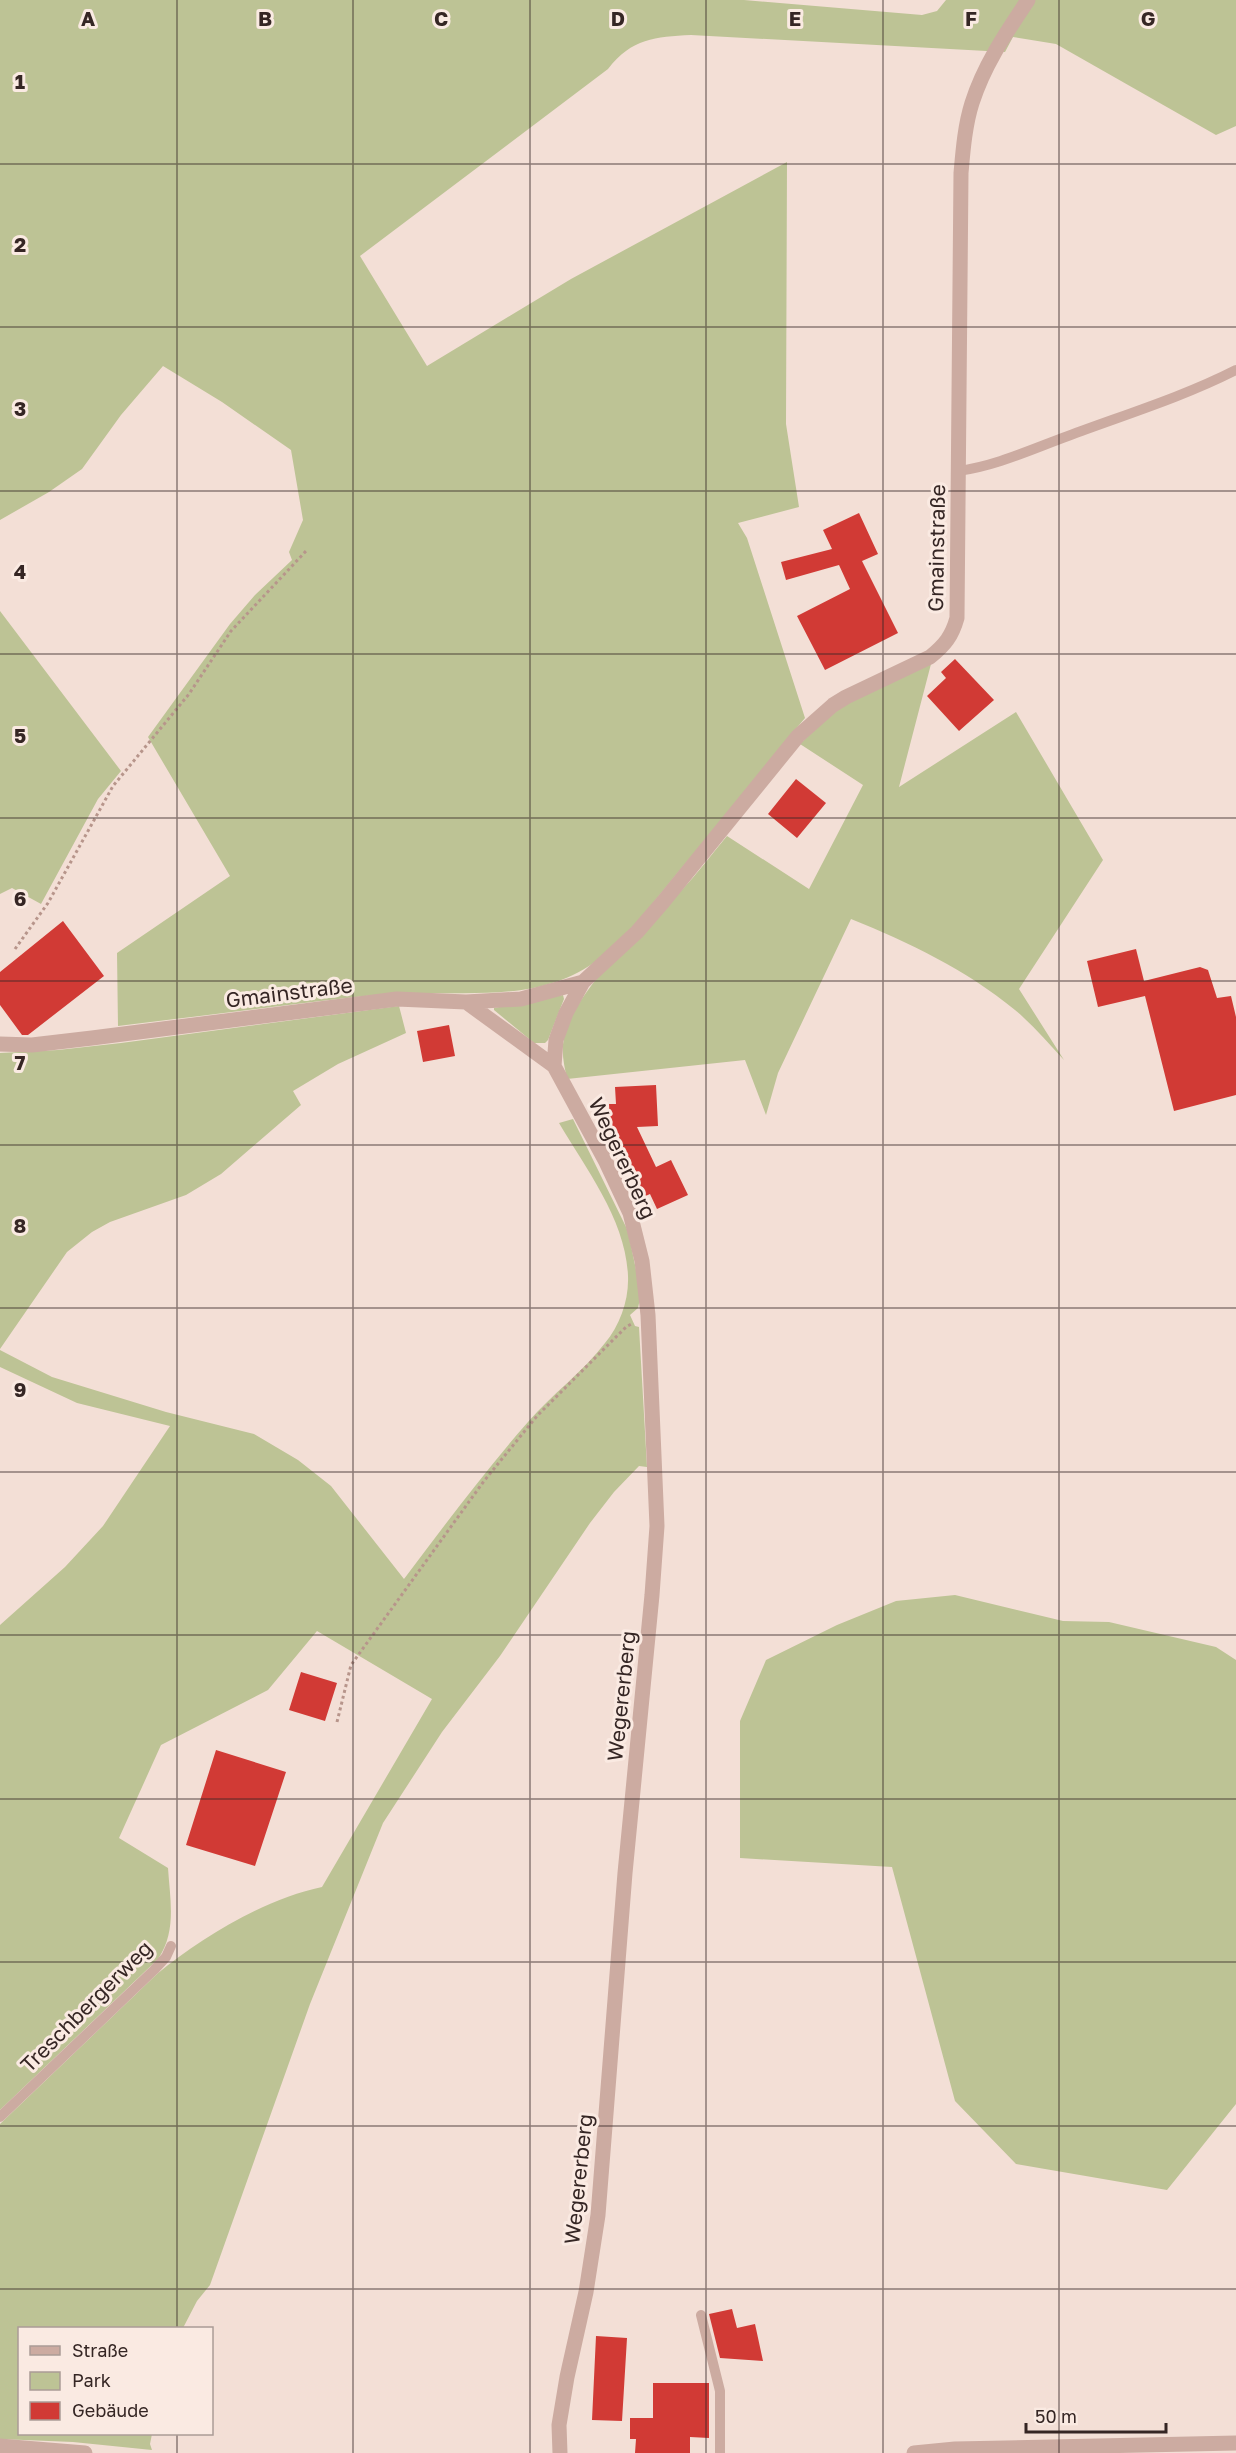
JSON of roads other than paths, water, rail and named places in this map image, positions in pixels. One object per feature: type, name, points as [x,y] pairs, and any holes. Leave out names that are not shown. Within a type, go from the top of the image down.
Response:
[{"type":"street","name":"Gmainstraße","points":[[554,1066],[556,1040],[566,1013],[583,982],[636,932],[663,902],[798,736],[833,705],[930,657],[942,648],[952,635],[957,618],[961,173],[965,138],[972,104],[982,77],[993,54],[1028,0]]},
{"type":"street","name":"Gmainstraße","points":[[0,1044],[32,1045],[397,999],[466,1002],[521,999],[583,982]]},
{"type":"street","name":"Wegererberg","points":[[466,1002],[554,1066],[606,1162],[630,1213],[642,1261],[648,1315],[657,1526],[652,1595],[625,1874],[598,2215],[586,2292],[559,2425],[560,2453]]},
{"type":"street","points":[[914,2453],[955,2449],[1236,2443]]},
{"type":"street","points":[[0,2446],[85,2453]]},
{"type":"lane","points":[[958,471],[990,464],[1167,400],[1211,383],[1236,370]]},
{"type":"lane","name":"Treschbergerweg","points":[[0,2117],[154,1970],[166,1957],[171,1946]]},
{"type":"lane","points":[[701,2315],[720,2391],[720,2453]]}]
